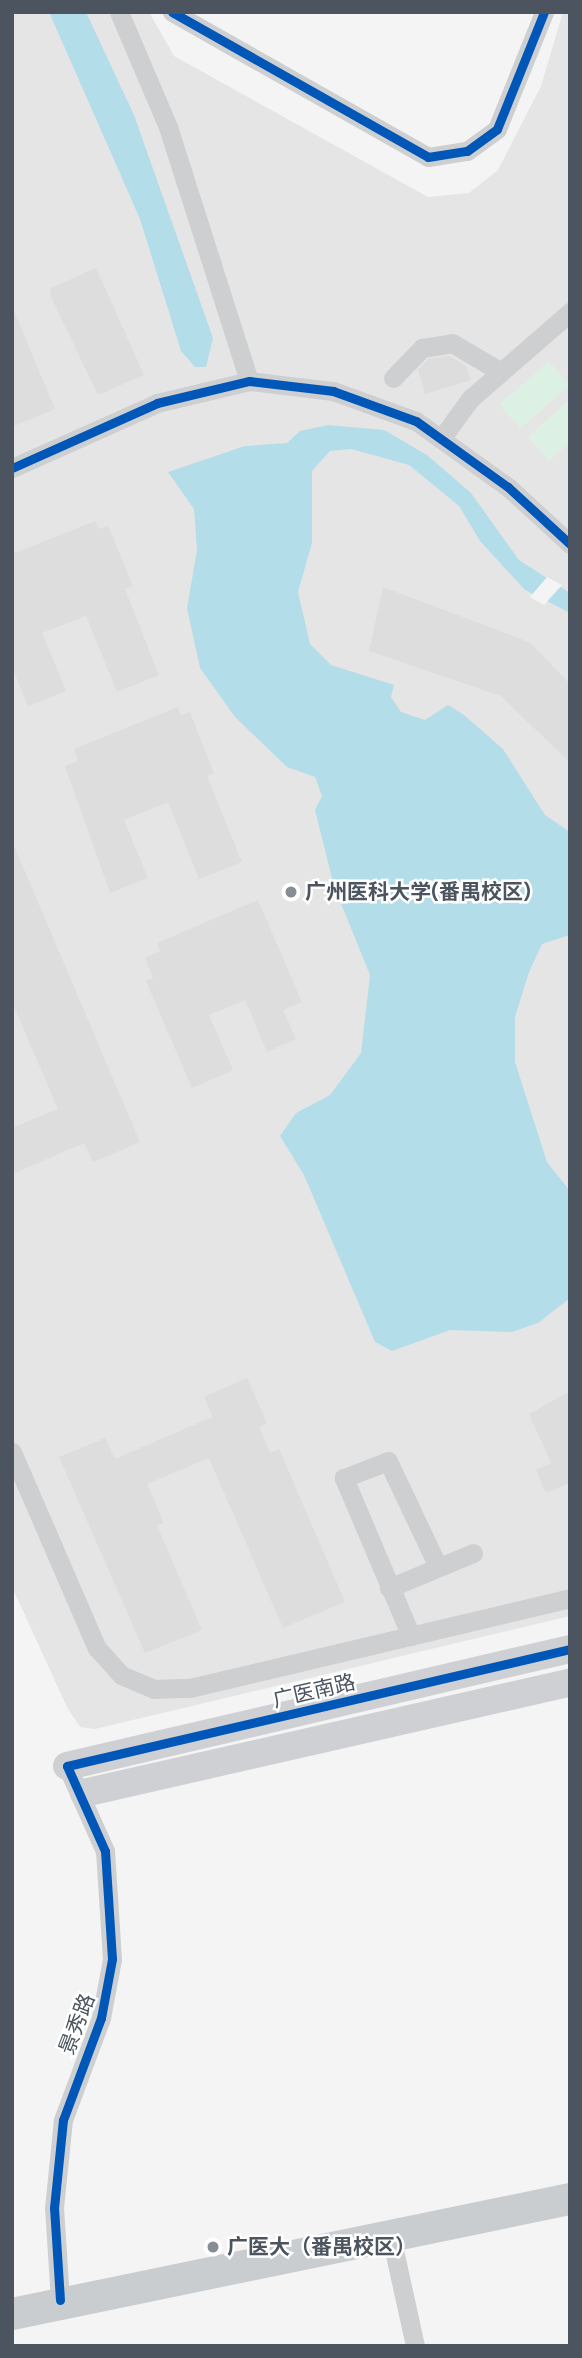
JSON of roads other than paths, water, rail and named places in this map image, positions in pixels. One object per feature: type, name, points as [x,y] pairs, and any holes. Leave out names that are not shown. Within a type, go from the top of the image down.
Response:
[{"type":"main road","points":[[12,2314],[60,2300],[390,2232],[570,2199]]},
{"type":"street","points":[[120,12],[168,127],[249,381]]},
{"type":"street","points":[[173,12],[428,157],[467,150],[497,129],[544,12]]},
{"type":"street","points":[[441,439],[459,410],[570,312]]},
{"type":"street","points":[[393,378],[422,348],[452,343],[501,372]]},
{"type":"street","points":[[12,468],[157,403],[249,381],[333,391],[416,421],[508,487],[570,544]]},
{"type":"street","points":[[12,1452],[97,1648],[121,1675],[154,1689],[190,1688],[570,1598]]},
{"type":"street","points":[[411,1636],[344,1488],[353,1470],[388,1461],[438,1567]]},
{"type":"street","points":[[389,1588],[473,1553]]},
{"type":"street","name":"广医南路","points":[[67,1766],[570,1650]]},
{"type":"street","points":[[84,1793],[570,1683]]},
{"type":"street","name":"景秀路","points":[[60,2300],[54,2208],[63,2120],[100,2018],[112,1959],[105,1851],[84,1793],[67,1766]]},
{"type":"street","points":[[390,2232],[415,2346]]},
{"type":"water","points":[[49,12],[86,12],[134,115],[213,338],[206,367],[195,367],[181,351],[140,219]]},
{"type":"water","points":[[328,425],[384,430],[427,455],[471,493],[519,560],[570,593],[570,613],[525,590],[480,541],[459,506],[409,465],[351,449],[330,451],[312,471],[312,543],[298,592],[310,644],[331,665],[394,685],[391,697],[401,712],[425,720],[448,705],[464,715],[503,749],[545,815],[570,832],[570,935],[542,944],[529,972],[515,1017],[515,1062],[547,1162],[570,1191],[570,1298],[538,1323],[512,1332],[450,1330],[392,1351],[375,1342],[304,1175],[280,1136],[296,1113],[330,1095],[361,1053],[370,975],[334,886],[315,810],[322,796],[315,777],[287,767],[235,717],[200,668],[187,608],[197,550],[194,509],[168,472],[245,446],[287,443],[300,431]]},
{"type":"place","name":"广州医科大学(番禺校区)","points":[[291,892]]},
{"type":"place","name":"广医大（番禺校区）","points":[[213,2247]]}]
